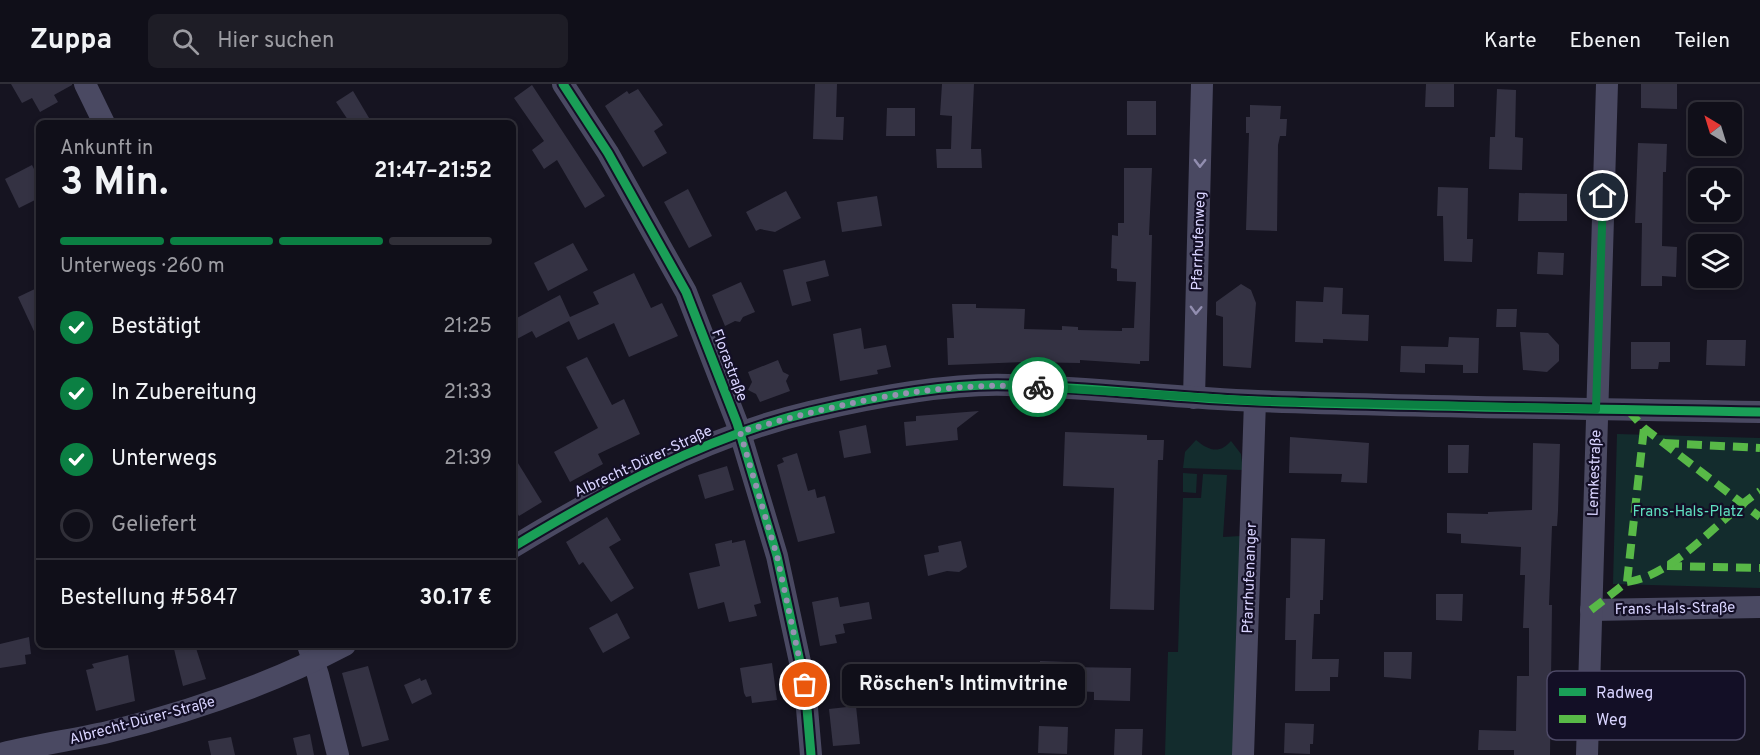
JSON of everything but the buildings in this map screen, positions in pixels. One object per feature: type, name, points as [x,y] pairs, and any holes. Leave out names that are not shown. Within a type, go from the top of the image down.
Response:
[{"type":"street","points":[[85,84],[103,120]]},
{"type":"street","name":"Florastraße","points":[[563,84],[608,153],[686,292],[740,432],[780,568],[805,685],[811,755]]},
{"type":"street","name":"Pfarrhufenweg","points":[[1194,398],[1202,84]]},
{"type":"street","name":"Lemkestraße","points":[[1589,671],[1607,84]]},
{"type":"street","name":"Albrecht-Dürer-Straße","points":[[516,545],[571,512],[652,470],[740,432],[808,412],[873,399],[993,386],[1256,401],[1760,412]]},
{"type":"street","name":"Pfarrhufenanger","points":[[1244,755],[1256,401]]},
{"type":"street","name":"Frans-Hals-Straße","points":[[1590,610],[1760,607]]},
{"type":"street","name":"Albrecht-Dürer-Straße","points":[[0,754],[106,732],[182,712],[311,653],[332,648]]},
{"type":"street","points":[[311,653],[338,755]]},
{"type":"street","name":"Lemkestraße","points":[[1587,740],[1587,755]]},
{"type":"green space","name":"Frans-Hals-Platz","points":[[1617,434],[1760,438],[1760,588],[1613,584]]},
{"type":"green space","points":[[1196,440],[1214,450],[1223,448],[1231,441],[1241,454],[1243,470],[1183,468],[1185,452]]},
{"type":"green space","points":[[1183,473],[1197,474],[1196,493],[1183,492]]},
{"type":"green space","points":[[1203,474],[1227,475],[1223,537],[1241,536],[1234,755],[1165,755],[1168,652],[1178,652],[1183,498],[1201,498]]},
{"type":"marked path","points":[[1628,410],[1644,428],[1760,517]]},
{"type":"marked path","points":[[1591,610],[1627,582],[1644,428]]},
{"type":"marked path","points":[[1664,443],[1760,448]]},
{"type":"marked path","points":[[1627,582],[1663,569],[1760,491]]},
{"type":"marked path","points":[[1667,566],[1760,568]]},
{"type":"cycle path","points":[[563,84],[608,153],[686,292],[737,423],[777,556],[805,685],[811,755]]},
{"type":"cycle path","points":[[516,545],[620,486],[732,436],[810,412],[883,397],[960,386],[1008,385],[1070,388],[1258,401],[1760,412]]},
{"type":"way so far","points":[[805,685],[777,556],[740,432],[808,412],[909,393],[1005,385],[1038,387]]},
{"type":"place","name":"Röschen's Intimvitrine","points":[[805,685]]},
{"type":"route","points":[[1038,387],[1256,401],[1596,409],[1603,196]]}]
